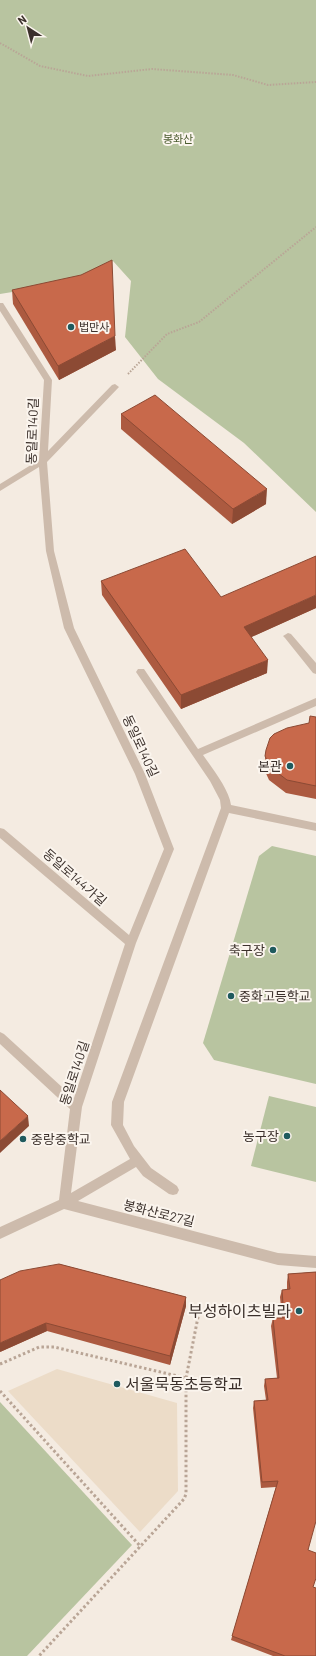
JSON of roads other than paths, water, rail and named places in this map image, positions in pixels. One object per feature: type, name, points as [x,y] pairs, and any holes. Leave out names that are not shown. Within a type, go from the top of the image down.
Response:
[{"type":"street","name":"동일로140길","points":[[0,305],[48,380],[43,461],[50,551],[69,628],[140,774],[169,849],[131,944],[76,1107],[64,1203]]},
{"type":"street","points":[[0,488],[43,461],[115,387]]},
{"type":"street","points":[[288,636],[316,670]]},
{"type":"street","points":[[141,672],[219,790],[225,800],[226,808],[118,1102],[117,1125],[122,1137],[137,1161],[147,1172],[173,1190]]},
{"type":"street","points":[[196,754],[316,702]]},
{"type":"street","points":[[226,808],[316,827]]},
{"type":"street","name":"동일로144가길","points":[[0,832],[131,944]]},
{"type":"street","points":[[0,1037],[76,1107]]},
{"type":"street","points":[[0,1233],[64,1203],[137,1161]]},
{"type":"street","name":"봉화산로27길","points":[[64,1203],[278,1259],[316,1262]]},
{"type":"place","name":"법만사","points":[[71,327]]},
{"type":"place","name":"본관","points":[[290,766]]},
{"type":"place","name":"축구장","points":[[273,950]]},
{"type":"place","name":"중화고등학교","points":[[231,996]]},
{"type":"place","name":"농구장","points":[[287,1136]]},
{"type":"place","name":"중랑중학교","points":[[23,1139]]},
{"type":"place","name":"부성하이츠빌라","points":[[299,1311]]},
{"type":"place","name":"서울묵동초등학교","points":[[117,1384]]},
{"type":"park label","name":"봉화산","points":[[178,139]]}]
